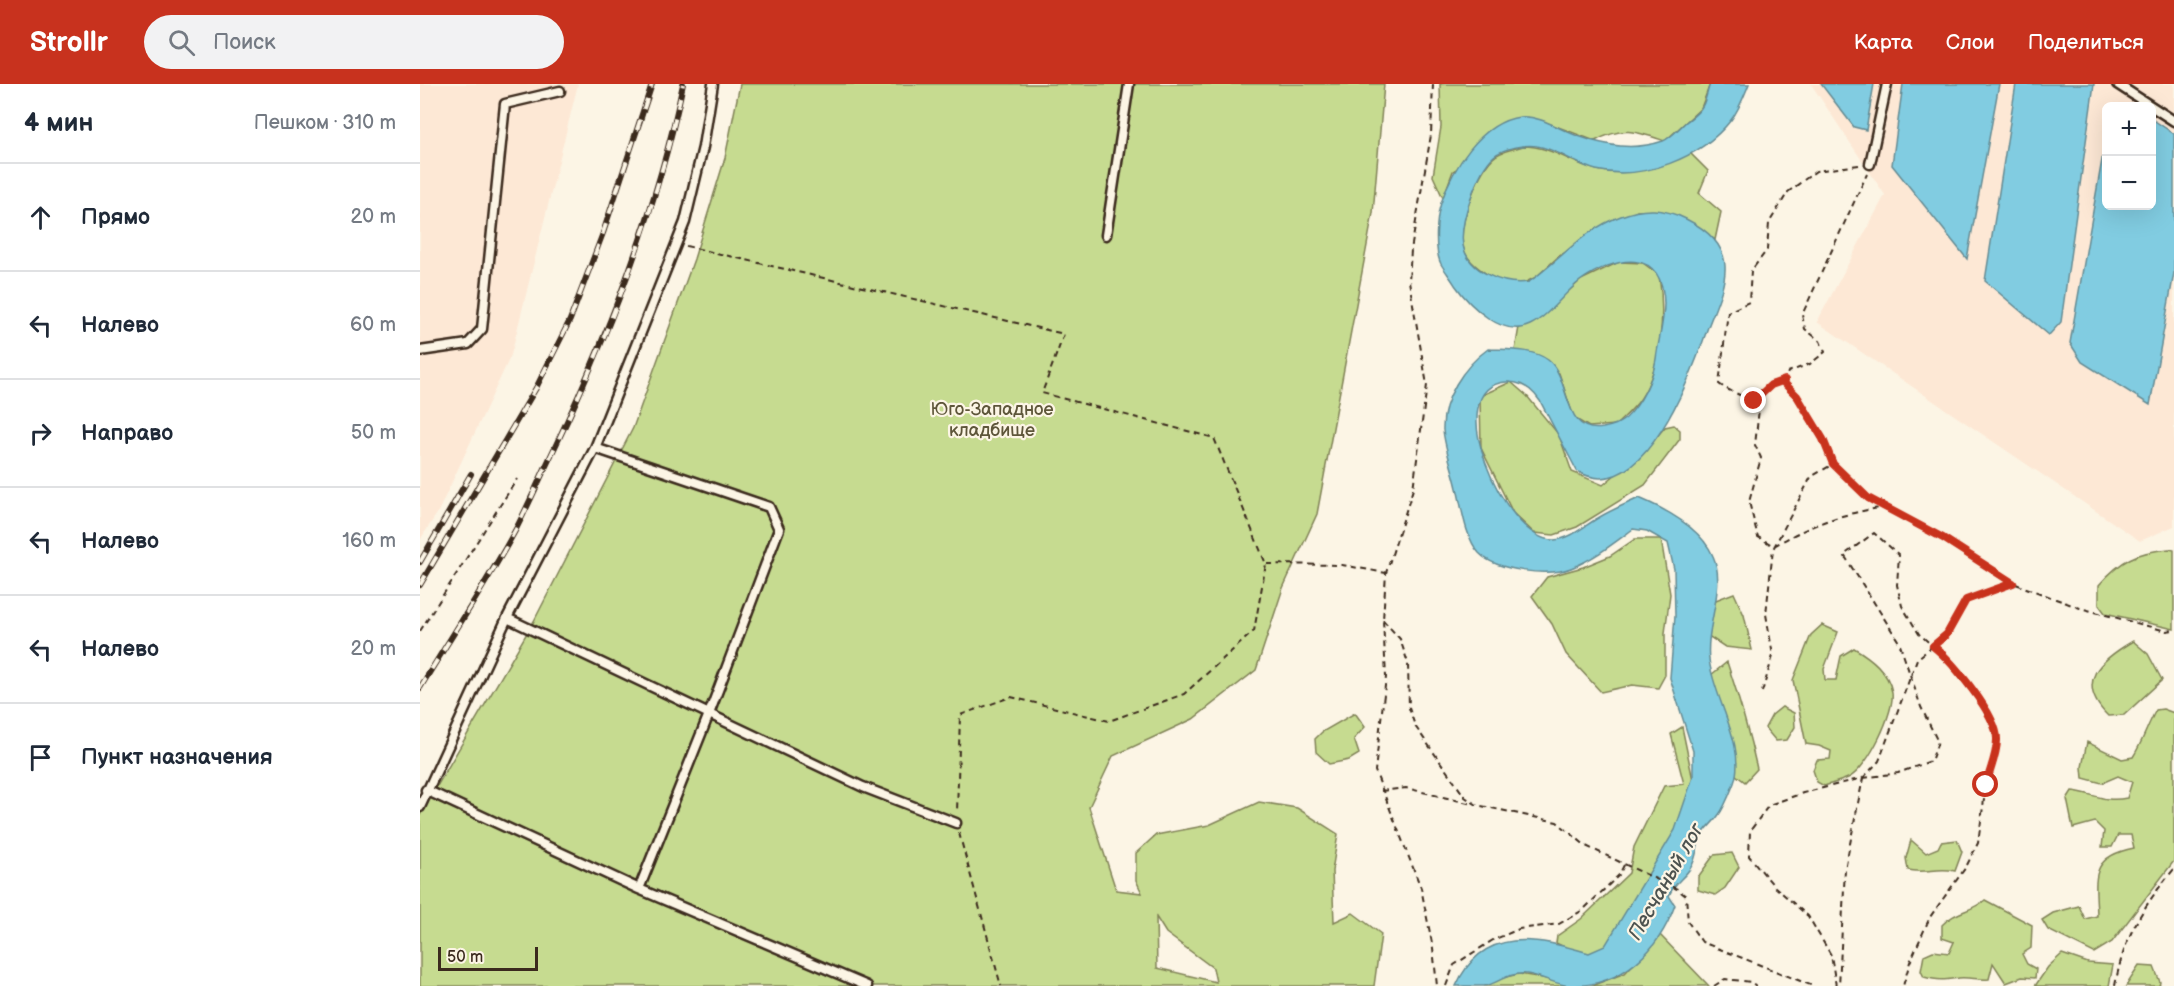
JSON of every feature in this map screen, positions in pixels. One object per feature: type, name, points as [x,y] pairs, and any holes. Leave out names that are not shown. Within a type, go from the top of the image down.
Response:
[{"type":"lane","points":[[420,807],[507,618],[595,448],[685,222],[704,147],[713,84]]},
{"type":"lane","points":[[1106,235],[1129,84]]},
{"type":"lane","points":[[1870,164],[1887,84]]},
{"type":"lane","points":[[2117,84],[2174,121]]},
{"type":"lane","points":[[420,351],[468,345],[482,329],[505,104],[560,91]]},
{"type":"lane","points":[[595,448],[769,507],[779,529],[709,714],[639,889]]},
{"type":"lane","points":[[507,618],[863,787],[956,823]]},
{"type":"lane","points":[[426,790],[639,889],[867,986]]},
{"type":"path","points":[[1433,84],[1431,135],[1411,250],[1409,281],[1427,386],[1413,489],[1386,573],[1383,620],[1386,677],[1375,771],[1381,792],[1400,832],[1421,888],[1433,948],[1437,986]]},
{"type":"path","points":[[1774,546],[1758,537],[1749,502],[1761,458],[1755,445],[1759,409],[1754,401],[1730,392],[1719,384],[1728,312],[1749,302],[1751,271],[1767,250],[1769,223],[1788,192],[1816,171],[1870,164],[1802,315],[1805,329],[1820,341],[1825,352],[1810,364],[1788,372],[1784,383],[1797,396],[1823,439],[1833,464],[1868,498],[1943,538],[2013,583],[2080,608],[2166,631],[2174,630]]},
{"type":"path","points":[[676,244],[1064,334],[1042,393],[1214,438],[1266,564],[1254,631],[1184,694],[1109,721],[1011,698],[960,715],[956,823],[1001,986]]},
{"type":"path","points":[[1754,401],[1771,385],[1785,380]]},
{"type":"path","points":[[1762,692],[1773,657],[1766,614],[1774,546],[1811,477],[1833,464]]},
{"type":"path","points":[[420,631],[517,479]]},
{"type":"path","points":[[1774,546],[1801,530],[1847,513],[1886,507]]},
{"type":"path","points":[[1838,986],[1831,956],[1808,916],[1775,887],[1749,856],[1750,831],[1768,805],[1803,793],[1863,778],[1898,773],[1931,761],[1938,742],[1921,707],[1899,642],[1844,555],[1874,533],[1899,555],[1897,585],[1902,606],[1919,634],[1947,658],[1984,707],[1998,739],[1986,785],[1978,843],[1966,867],[1930,917],[1910,962],[1903,986]]},
{"type":"path","points":[[1266,564],[1342,565],[1386,573]]},
{"type":"path","points":[[1838,986],[1845,869],[1863,778],[1879,761],[1917,659],[1947,634],[1966,600],[2013,583]]},
{"type":"path","points":[[1383,620],[1400,639],[1408,663],[1409,708],[1415,726],[1465,797],[1477,805]]},
{"type":"path","points":[[1381,792],[1406,788],[1557,822],[1586,846],[1677,889],[1686,896],[1688,922],[1701,942],[1813,986]]},
{"type":"path","points":[[1446,986],[1454,965],[1493,940],[1519,929],[1559,924],[1583,909],[1619,875],[1624,865]]},
{"type":"path","points":[[2115,986],[2126,939],[2145,904],[2174,868]]},
{"type":"path","points":[[1714,986],[1725,979],[1751,982],[1756,986]]},
{"type":"shaded area","points":[[420,84],[578,84],[511,355],[438,512],[420,540]]},
{"type":"shaded area","points":[[1811,84],[2174,84],[2174,526],[2140,541],[1817,322],[1885,195]]},
{"type":"green space","name":"Юго-Западное кладбище","points":[[740,84],[1384,84],[1373,213],[1317,514],[1283,588],[1256,670],[1193,719],[1113,756],[1089,807],[1116,890],[1142,893],[1136,880],[1136,853],[1156,835],[1209,825],[1259,802],[1297,808],[1338,834],[1332,871],[1334,922],[1353,913],[1381,934],[1374,986],[420,986],[420,815],[534,621],[633,428],[694,259],[725,158]],"holes":[[[1156,917],[1166,933],[1213,968],[1216,982],[1157,968]]]},
{"type":"green space","points":[[1440,84],[1710,84],[1701,108],[1665,141],[1622,132],[1595,141],[1540,120],[1453,171],[1443,198],[1433,176],[1441,127]]},
{"type":"green space","points":[[1523,146],[1551,151],[1585,166],[1607,172],[1644,169],[1690,153],[1708,171],[1699,193],[1721,212],[1715,240],[1669,214],[1637,211],[1559,256],[1536,277],[1524,283],[1502,285],[1470,261],[1464,250],[1462,240],[1465,215],[1475,188],[1493,158],[1507,150]]},
{"type":"green space","points":[[1619,262],[1643,263],[1659,275],[1662,305],[1658,354],[1648,385],[1633,409],[1616,425],[1589,427],[1574,418],[1559,373],[1515,350],[1519,327],[1534,322],[1581,280]]},
{"type":"green space","points":[[1511,382],[1527,396],[1559,435],[1572,472],[1603,485],[1649,446],[1665,427],[1674,425],[1680,430],[1680,439],[1645,485],[1577,527],[1554,535],[1534,533],[1513,513],[1481,448],[1480,396]]},
{"type":"green space","points":[[1635,539],[1661,539],[1670,594],[1665,633],[1665,675],[1658,688],[1632,685],[1601,692],[1566,654],[1552,624],[1532,596],[1547,577],[1583,567],[1610,556]]},
{"type":"green space","points":[[2174,550],[2174,629],[2105,613],[2099,605],[2099,585],[2107,576],[2122,563],[2138,555]]},
{"type":"green space","points":[[1734,593],[1744,615],[1752,650],[1725,647],[1705,634],[1713,601]]},
{"type":"green space","points":[[1822,625],[1838,632],[1824,669],[1825,680],[1836,680],[1841,656],[1854,648],[1867,656],[1883,671],[1892,692],[1892,701],[1885,725],[1865,762],[1850,777],[1824,786],[1817,782],[1813,770],[1817,760],[1830,759],[1831,751],[1806,744],[1793,680],[1811,635]]},
{"type":"green space","points":[[2133,641],[2148,654],[2162,680],[2124,715],[2108,716],[2098,704],[2093,693],[2092,682],[2095,673],[2110,656]]},
{"type":"green space","points":[[1727,662],[1744,715],[1757,769],[1745,782],[1727,768],[1711,675]]},
{"type":"green space","points":[[1782,707],[1794,713],[1795,727],[1787,740],[1776,741],[1765,728],[1772,715]]},
{"type":"green space","points":[[2163,709],[2174,713],[2174,861],[2112,942],[2094,953],[2048,930],[2042,920],[2053,913],[2079,906],[2085,919],[2097,916],[2096,881],[2102,864],[2119,852],[2134,848],[2131,835],[2118,835],[2112,847],[2102,847],[2104,831],[2095,822],[2073,828],[2067,799],[2072,791],[2105,799],[2127,798],[2132,782],[2118,776],[2102,783],[2083,778],[2082,767],[2087,742],[2122,759],[2133,757],[2156,710]]},
{"type":"green space","points":[[1355,713],[1365,727],[1354,739],[1359,754],[1349,760],[1329,764],[1316,752],[1315,739],[1322,732]]},
{"type":"green space","points":[[1682,727],[1694,785],[1674,856],[1595,962],[1556,943],[1557,936],[1581,919],[1629,873],[1634,847],[1664,786],[1684,784],[1671,734]]},
{"type":"green space","points":[[1911,840],[1926,853],[1938,848],[1941,842],[1957,840],[1962,852],[1955,871],[1908,870],[1906,858]]},
{"type":"green space","points":[[1732,853],[1739,867],[1725,888],[1715,895],[1698,890],[1698,877],[1714,855]]},
{"type":"green space","points":[[1985,900],[2032,925],[2031,948],[2022,954],[2027,964],[2036,969],[2035,978],[2022,977],[2006,983],[1993,963],[1989,979],[1942,980],[1924,977],[1921,971],[1924,955],[1933,951],[1949,953],[1954,942],[1942,938],[1942,925],[1952,917]]},
{"type":"green space","points":[[1660,935],[1709,986],[1591,986],[1625,973]]},
{"type":"green space","points":[[2062,954],[2088,963],[2113,965],[2109,986],[2035,986],[2048,967]]},
{"type":"green space","points":[[2139,966],[2154,967],[2160,982],[2159,986],[2126,986]]},
{"type":"green space","points":[[1519,974],[1569,986],[1486,986],[1497,979]]},
{"type":"water","name":"Песчаный лог","points":[[1710,84],[1749,84],[1736,112],[1719,134],[1704,145],[1670,163],[1651,169],[1614,173],[1589,168],[1552,150],[1537,146],[1515,147],[1498,153],[1481,173],[1471,198],[1462,236],[1466,255],[1480,270],[1499,279],[1519,283],[1529,282],[1595,229],[1621,216],[1638,211],[1662,211],[1686,219],[1712,237],[1721,250],[1725,266],[1722,289],[1690,374],[1662,430],[1643,454],[1623,471],[1601,478],[1577,471],[1540,401],[1530,389],[1521,384],[1506,382],[1486,390],[1478,409],[1478,434],[1486,463],[1499,492],[1516,516],[1535,534],[1554,540],[1566,537],[1603,515],[1639,498],[1660,508],[1691,528],[1707,546],[1717,568],[1718,580],[1710,633],[1709,659],[1733,738],[1737,769],[1734,783],[1721,812],[1701,837],[1691,867],[1671,891],[1669,896],[1675,905],[1659,937],[1649,950],[1623,972],[1607,980],[1571,986],[1533,975],[1520,974],[1508,976],[1484,986],[1456,986],[1467,966],[1481,953],[1496,945],[1513,941],[1532,941],[1589,953],[1605,946],[1675,830],[1693,777],[1693,751],[1670,678],[1675,616],[1674,569],[1668,543],[1647,531],[1633,529],[1588,560],[1571,568],[1550,572],[1523,571],[1487,559],[1474,546],[1467,531],[1443,430],[1446,407],[1456,384],[1471,364],[1488,349],[1535,353],[1548,360],[1556,368],[1573,414],[1580,423],[1590,428],[1603,428],[1621,422],[1637,406],[1652,375],[1663,318],[1662,285],[1655,272],[1646,265],[1635,261],[1622,262],[1594,272],[1580,281],[1543,316],[1530,325],[1520,328],[1498,324],[1469,302],[1441,264],[1437,251],[1436,234],[1441,203],[1452,176],[1470,149],[1481,137],[1506,121],[1520,117],[1535,118],[1578,136],[1610,145],[1641,146],[1669,138],[1698,112],[1704,103]]},
{"type":"water","points":[[1821,84],[1874,84],[1866,130],[1854,127]]},
{"type":"water","points":[[1903,84],[1999,84],[1967,259],[1892,165]]},
{"type":"water","points":[[2016,84],[2094,84],[2061,322],[2049,335],[1985,281]]},
{"type":"water","points":[[2156,122],[2174,134],[2174,273],[2150,405],[2082,362],[2070,343],[2102,160],[2102,210],[2156,210]]},
{"type":"railway","points":[[420,585],[536,388],[570,320],[603,233],[652,84]]},
{"type":"railway","points":[[420,688],[516,529],[595,359],[646,224],[683,84]]},
{"type":"railway","points":[[420,562],[471,474]]},
{"type":"route","points":[[1754,401],[1771,385],[1785,380],[1784,383],[1797,396],[1823,439],[1833,464],[1868,498],[1943,538],[2013,583],[1966,600],[1947,634],[1933,646],[1947,658],[1984,707],[1998,739],[1986,785]]}]
